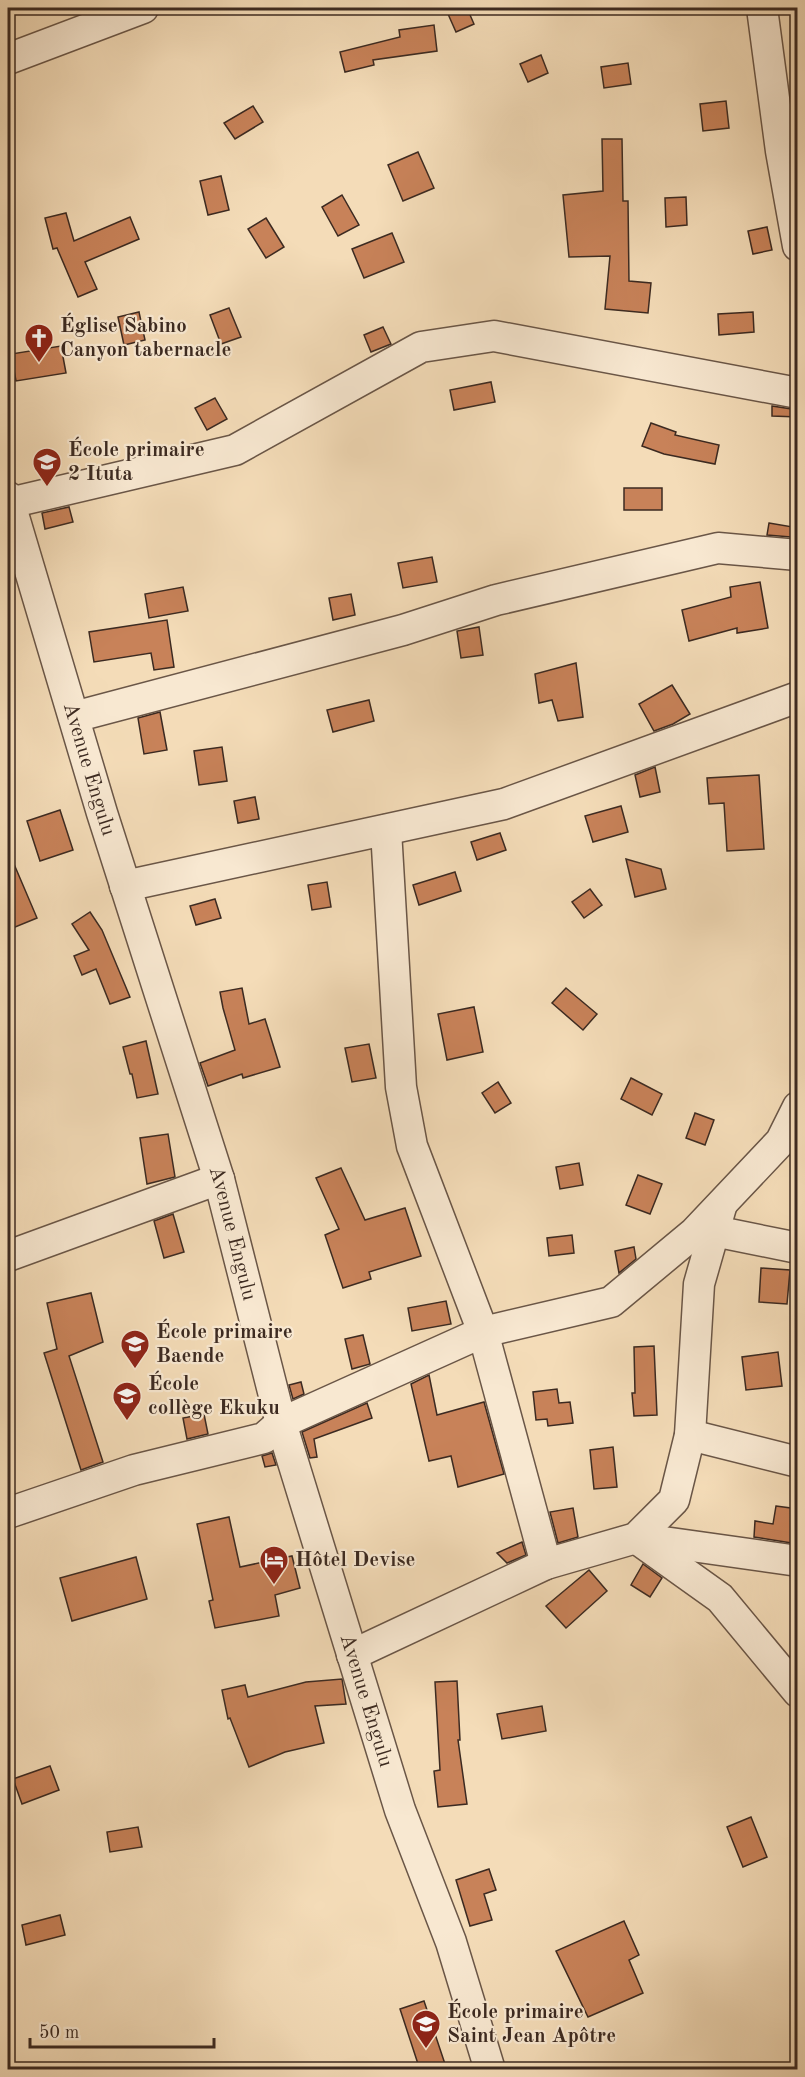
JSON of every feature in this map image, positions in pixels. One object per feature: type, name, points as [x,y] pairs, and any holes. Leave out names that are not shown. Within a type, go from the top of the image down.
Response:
[{"type":"street","points":[[8,59],[143,8]]},
{"type":"street","points":[[762,8],[781,151],[793,187],[798,246]]},
{"type":"street","points":[[8,500],[235,450],[421,347],[494,336],[798,393]]},
{"type":"street","name":"Avenue Engulu","points":[[8,500],[125,886],[219,1179],[281,1423],[352,1655],[400,1810],[451,1942],[490,2070]]},
{"type":"street","points":[[74,717],[403,630],[496,600],[718,548],[798,555]]},
{"type":"street","points":[[125,886],[504,804],[798,697]]},
{"type":"street","points":[[386,830],[401,1087],[412,1146],[483,1332],[546,1564]]},
{"type":"street","points":[[8,1513],[134,1470],[264,1438],[281,1423],[483,1332],[611,1302],[694,1233],[718,1217],[781,1141],[798,1107]]},
{"type":"street","points":[[8,1256],[219,1179]]},
{"type":"street","points":[[718,1217],[798,1248]]},
{"type":"street","points":[[636,1538],[674,1500],[690,1436],[699,1284],[718,1217]]},
{"type":"street","points":[[690,1436],[798,1462]]},
{"type":"street","points":[[636,1538],[720,1598],[798,1692]]},
{"type":"street","points":[[352,1655],[546,1564],[636,1538],[798,1561]]},
{"type":"building","points":[[467,8],[474,24],[456,32],[448,14]]},
{"type":"building","points":[[434,25],[437,51],[373,60],[374,65],[345,72],[340,52],[400,37],[399,30]]},
{"type":"building","points":[[541,55],[548,73],[528,82],[520,64]]},
{"type":"building","points":[[628,63],[631,84],[604,88],[601,67]]},
{"type":"building","points":[[726,101],[729,128],[703,131],[700,104]]},
{"type":"building","points":[[253,106],[263,122],[235,139],[224,123]]},
{"type":"building","points":[[602,139],[622,139],[623,201],[628,201],[629,281],[651,283],[648,313],[605,309],[610,256],[569,257],[563,195],[603,191]]},
{"type":"building","points":[[418,152],[434,188],[403,201],[388,165]]},
{"type":"building","points":[[221,176],[229,210],[208,215],[200,181]]},
{"type":"building","points":[[342,195],[359,225],[338,236],[322,207]]},
{"type":"building","points":[[686,197],[687,225],[666,227],[665,198]]},
{"type":"building","points":[[66,213],[74,241],[130,217],[139,239],[85,262],[97,289],[78,297],[57,248],[53,249],[45,218]]},
{"type":"building","points":[[266,218],[284,247],[266,258],[248,229]]},
{"type":"building","points":[[767,227],[772,250],[753,254],[748,231]]},
{"type":"building","points":[[392,233],[404,262],[364,278],[352,249]]},
{"type":"building","points":[[229,308],[241,337],[221,344],[210,315]]},
{"type":"building","points":[[139,312],[145,340],[124,345],[118,317]]},
{"type":"building","points":[[753,312],[754,332],[719,335],[718,314]]},
{"type":"building","points":[[383,327],[391,344],[371,352],[364,335]]},
{"type":"building","name":"Église Sabino Canyon tabernacle","points":[[61,346],[66,373],[16,381],[11,354]]},
{"type":"building","points":[[491,382],[495,402],[454,410],[450,390]]},
{"type":"building","points":[[215,398],[227,419],[207,430],[195,408]]},
{"type":"building","points":[[772,406],[798,410],[798,417],[772,416]]},
{"type":"building","points":[[651,423],[676,432],[675,435],[719,445],[715,464],[664,454],[642,446]]},
{"type":"building","points":[[624,488],[662,488],[662,510],[624,510]]},
{"type":"building","points":[[69,507],[73,522],[45,529],[42,513]]},
{"type":"building","points":[[769,523],[793,527],[791,537],[767,535]]},
{"type":"building","points":[[432,557],[437,582],[403,588],[398,563]]},
{"type":"building","points":[[760,582],[768,628],[737,633],[737,628],[689,641],[682,610],[731,597],[730,587]]},
{"type":"building","points":[[183,587],[188,611],[149,618],[145,594]]},
{"type":"building","points":[[351,594],[355,615],[333,620],[329,598]]},
{"type":"building","points":[[167,620],[174,667],[154,670],[151,653],[94,662],[89,632]]},
{"type":"building","points":[[479,627],[483,655],[461,658],[457,631]]},
{"type":"building","points":[[576,663],[583,717],[558,721],[552,700],[539,703],[535,674]]},
{"type":"building","points":[[672,685],[690,714],[654,731],[639,704]]},
{"type":"building","points":[[369,700],[374,721],[333,732],[327,710]]},
{"type":"building","points":[[160,712],[167,750],[144,754],[138,718]]},
{"type":"building","points":[[222,747],[227,781],[199,785],[194,751]]},
{"type":"building","points":[[655,767],[660,792],[640,797],[635,775]]},
{"type":"building","points":[[759,775],[764,849],[727,851],[724,803],[709,804],[707,778]]},
{"type":"building","points":[[255,797],[259,819],[238,823],[234,801]]},
{"type":"building","points":[[621,806],[628,832],[593,842],[585,816]]},
{"type":"building","points":[[60,810],[73,850],[40,861],[27,821]]},
{"type":"building","points":[[500,833],[506,850],[477,860],[471,842]]},
{"type":"building","points":[[8,850],[37,918],[8,930]]},
{"type":"building","points":[[626,859],[661,869],[666,889],[635,897]]},
{"type":"building","points":[[455,872],[461,891],[419,905],[413,885]]},
{"type":"building","points":[[327,882],[331,907],[312,910],[308,885]]},
{"type":"building","points":[[590,889],[602,905],[584,918],[572,902]]},
{"type":"building","points":[[215,899],[221,918],[196,925],[190,906]]},
{"type":"building","points":[[90,912],[102,930],[130,997],[110,1004],[96,969],[82,975],[74,956],[89,950],[72,924]]},
{"type":"building","points":[[242,988],[249,1024],[265,1019],[280,1067],[243,1078],[242,1074],[208,1086],[200,1063],[235,1050],[220,992]]},
{"type":"building","points":[[566,988],[597,1014],[583,1030],[552,1003]]},
{"type":"building","points":[[474,1007],[483,1052],[447,1060],[438,1014]]},
{"type":"building","points":[[146,1041],[158,1094],[137,1098],[123,1047]]},
{"type":"building","points":[[369,1044],[376,1078],[352,1082],[345,1048]]},
{"type":"building","points":[[631,1078],[662,1094],[652,1115],[621,1099]]},
{"type":"building","points":[[498,1082],[511,1103],[495,1113],[482,1093]]},
{"type":"building","points":[[695,1113],[714,1120],[705,1145],[686,1138]]},
{"type":"building","points":[[168,1134],[175,1177],[147,1184],[140,1138]]},
{"type":"building","points":[[579,1163],[583,1185],[560,1189],[556,1167]]},
{"type":"building","points":[[341,1168],[365,1220],[405,1208],[421,1256],[369,1272],[371,1279],[343,1288],[325,1235],[339,1229],[316,1178]]},
{"type":"building","points":[[638,1175],[662,1184],[650,1214],[626,1205]]},
{"type":"building","points":[[173,1214],[184,1252],[164,1258],[154,1221]]},
{"type":"building","points":[[572,1235],[574,1253],[549,1256],[547,1238]]},
{"type":"building","points":[[634,1247],[636,1259],[619,1273],[615,1251]]},
{"type":"building","points":[[761,1268],[790,1270],[787,1304],[759,1302]]},
{"type":"building","points":[[91,1293],[103,1342],[69,1356],[103,1462],[81,1470],[44,1353],[57,1349],[47,1303]]},
{"type":"building","points":[[446,1301],[451,1324],[412,1331],[408,1308]]},
{"type":"building","points":[[363,1335],[370,1364],[352,1369],[345,1339]]},
{"type":"building","points":[[654,1346],[657,1415],[634,1416],[632,1393],[635,1393],[634,1347]]},
{"type":"building","points":[[778,1352],[782,1386],[746,1390],[742,1357]]},
{"type":"building","points":[[429,1375],[437,1415],[484,1402],[504,1474],[458,1487],[451,1456],[429,1461],[411,1384]]},
{"type":"building","points":[[301,1382],[304,1394],[293,1399],[289,1385]]},
{"type":"building","points":[[557,1389],[559,1403],[570,1402],[573,1423],[548,1426],[547,1419],[536,1420],[533,1392]]},
{"type":"building","points":[[367,1403],[372,1418],[314,1439],[317,1457],[310,1458],[302,1432]]},
{"type":"building","points":[[204,1414],[208,1434],[187,1439],[183,1418]]},
{"type":"building","points":[[613,1447],[617,1487],[594,1489],[590,1450]]},
{"type":"building","points":[[272,1453],[276,1465],[265,1467],[262,1456]]},
{"type":"building","points":[[776,1506],[798,1509],[798,1544],[754,1537],[755,1521],[773,1524]]},
{"type":"building","points":[[573,1508],[578,1537],[558,1543],[550,1512]]},
{"type":"building","points":[[229,1517],[240,1567],[292,1556],[300,1588],[275,1595],[279,1616],[215,1628],[209,1601],[213,1600],[197,1524]]},
{"type":"building","points":[[522,1542],[526,1555],[507,1563],[497,1553]]},
{"type":"building","points":[[136,1557],[147,1599],[72,1621],[60,1578]]},
{"type":"building","points":[[643,1564],[662,1578],[650,1597],[631,1585]]},
{"type":"building","points":[[589,1570],[607,1591],[566,1628],[546,1606]]},
{"type":"building","points":[[342,1679],[346,1704],[315,1706],[324,1743],[285,1752],[249,1767],[230,1718],[228,1719],[222,1690],[245,1685],[248,1697],[306,1682]]},
{"type":"building","points":[[457,1681],[460,1740],[458,1740],[467,1804],[438,1807],[434,1771],[440,1770],[435,1682]]},
{"type":"building","points":[[542,1706],[546,1731],[502,1739],[497,1714]]},
{"type":"building","points":[[50,1766],[59,1790],[22,1804],[13,1779]]},
{"type":"building","points":[[751,1817],[767,1857],[743,1867],[727,1827]]},
{"type":"building","points":[[138,1827],[142,1847],[110,1852],[107,1832]]},
{"type":"building","points":[[489,1869],[496,1890],[484,1894],[492,1920],[470,1926],[456,1880]]},
{"type":"building","points":[[60,1915],[65,1935],[26,1945],[22,1925]]},
{"type":"building","points":[[624,1921],[639,1955],[629,1960],[643,1993],[588,2017],[556,1951]]},
{"type":"building","points":[[424,2001],[447,2070],[420,2070],[400,2009]]},
{"type":"place","name":"Église Sabino Canyon tabernacle","points":[[39,364]]},
{"type":"place","name":"École primaire 2 Ituta","points":[[47,488]]},
{"type":"place","name":"École primaire Baende","points":[[135,1370]]},
{"type":"place","name":"École collège Ekuku","points":[[127,1422]]},
{"type":"place","name":"Hôtel Devise","points":[[274,1586]]},
{"type":"place","name":"École primaire Saint Jean Apôtre","points":[[426,2050]]}]
